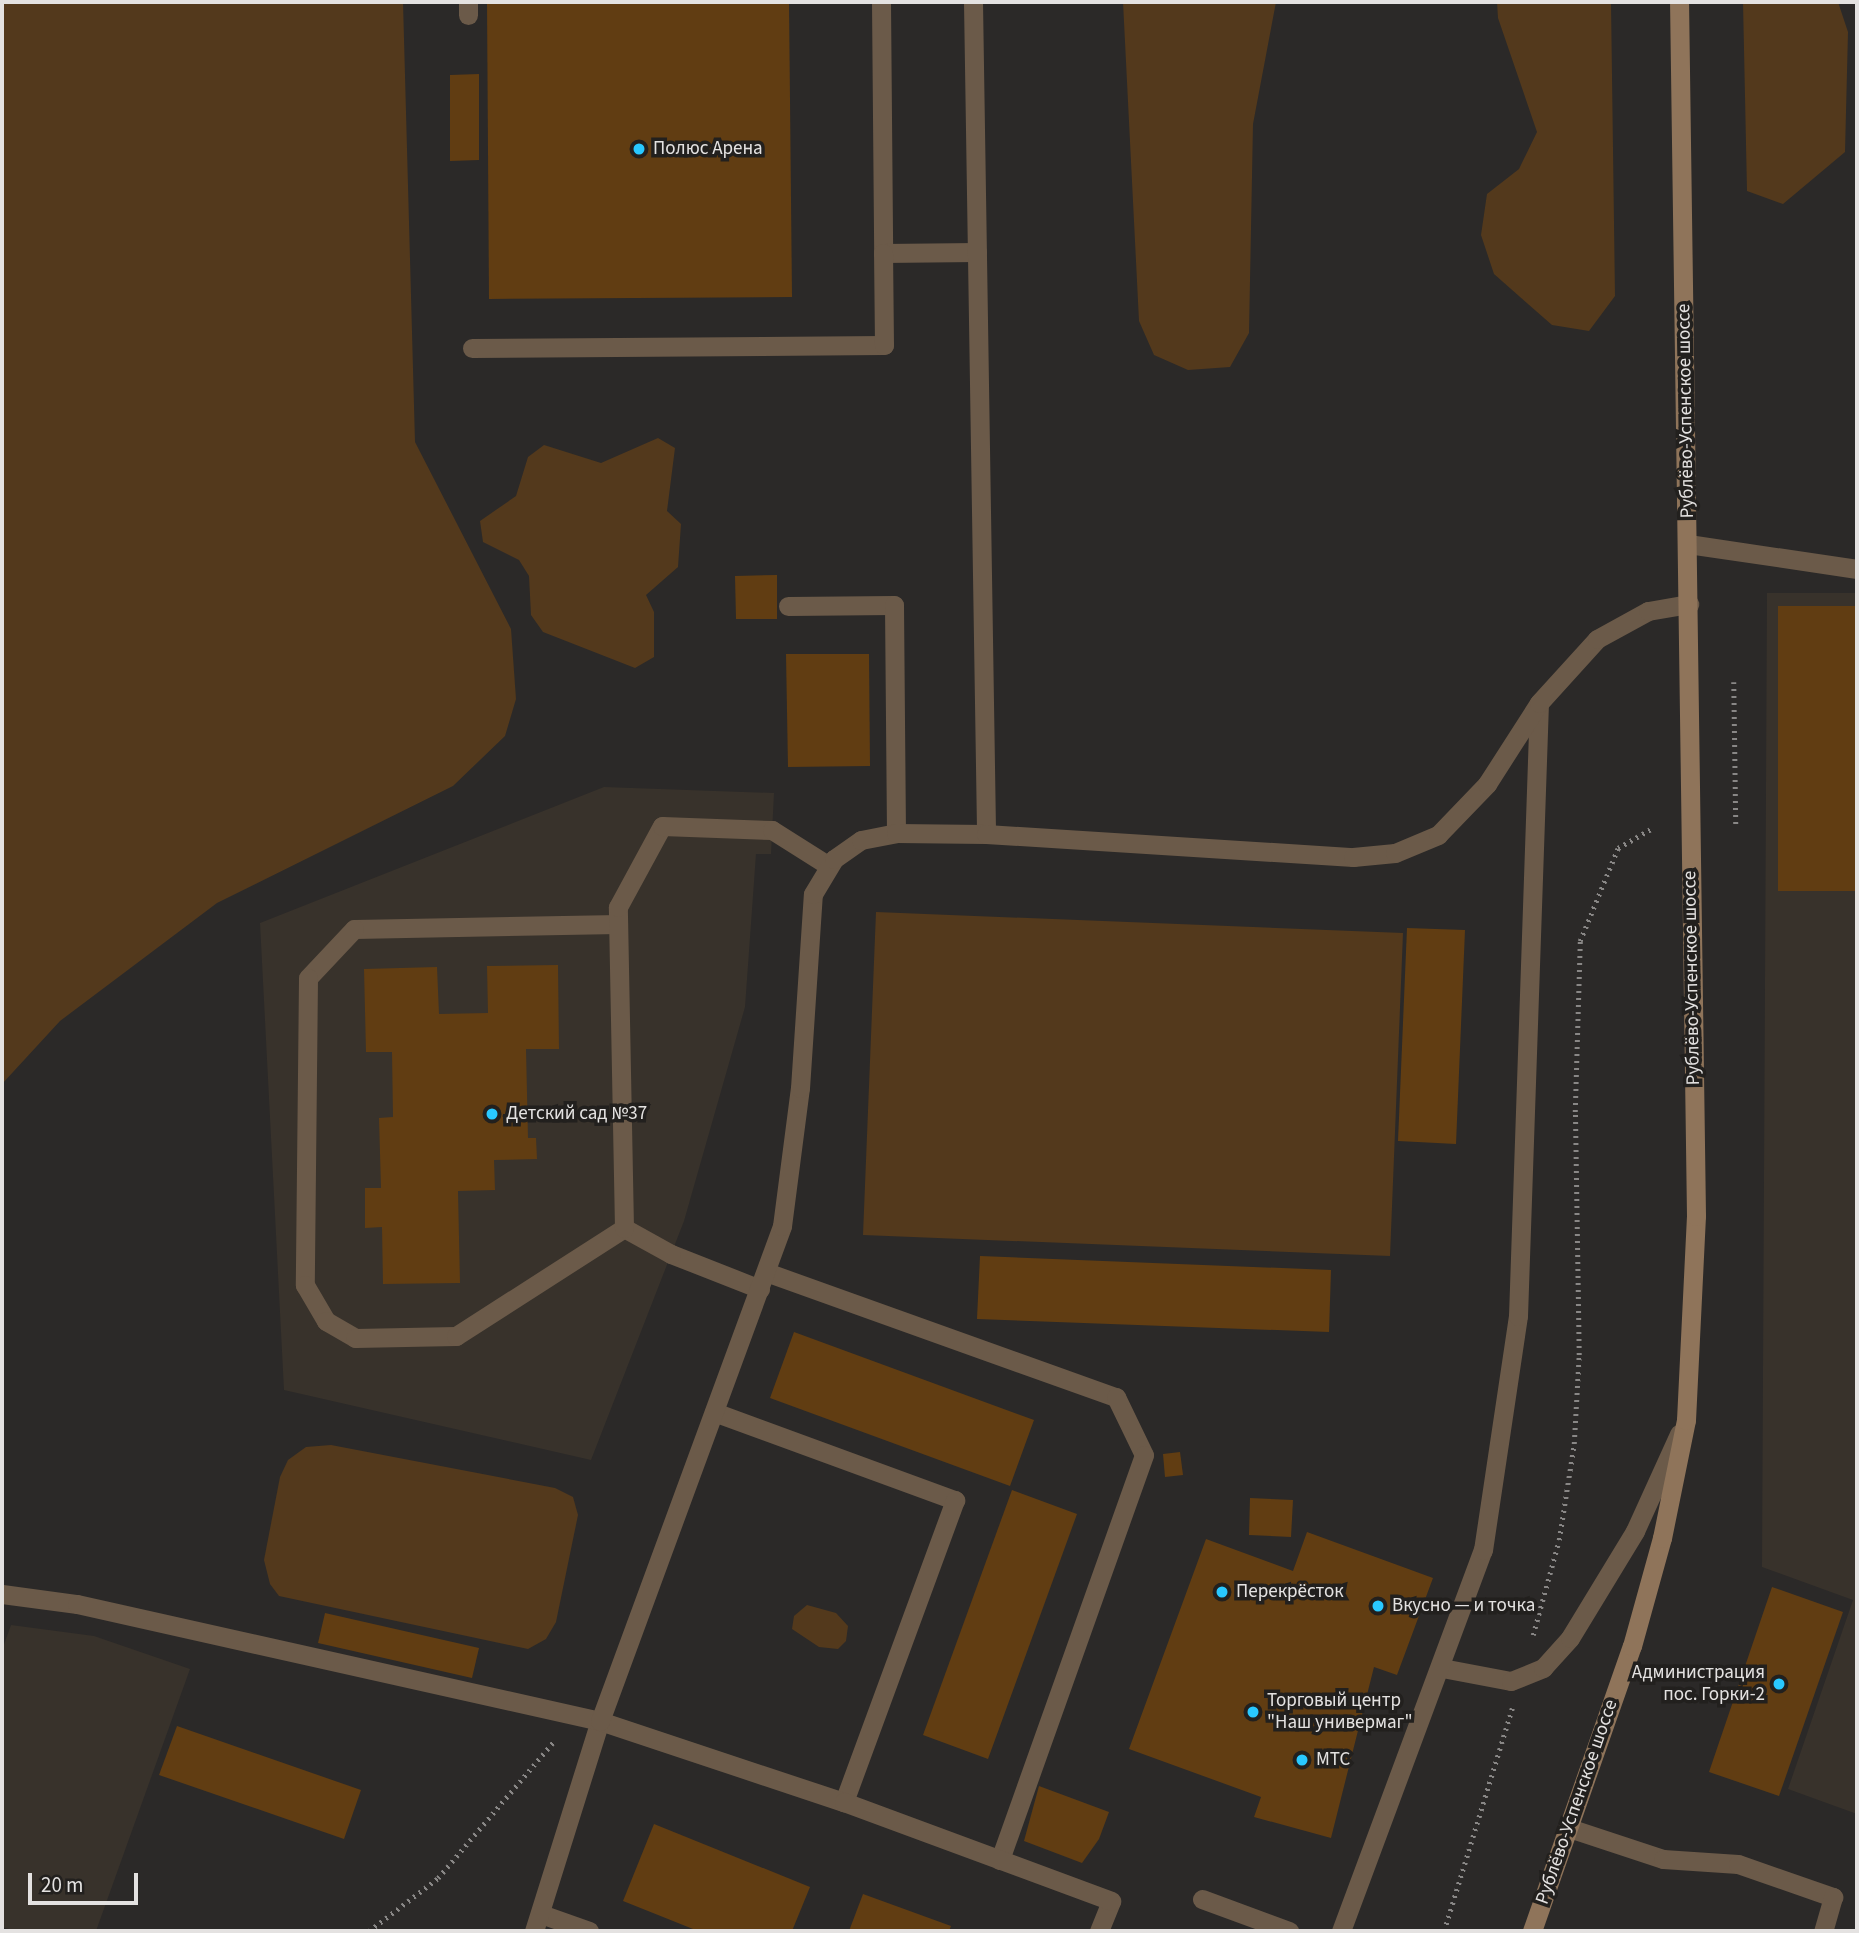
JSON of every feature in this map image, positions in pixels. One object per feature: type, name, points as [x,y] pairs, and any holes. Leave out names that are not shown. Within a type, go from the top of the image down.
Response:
[{"type":"main road","name":"Рублёво-Успенское шоссе","points":[[1532,1931],[1632,1646],[1662,1538],[1686,1420],[1696,1216],[1679,2]]},
{"type":"street","points":[[472,348],[884,345],[881,2]]},
{"type":"street","points":[[973,2],[986,834]]},
{"type":"street","points":[[883,253],[977,252]]},
{"type":"street","points":[[1688,544],[1857,569]]},
{"type":"street","points":[[589,1931],[538,1922],[600,1721],[782,1226],[793,1157],[813,894],[829,866],[861,839],[896,833],[986,834],[1353,857],[1395,853],[1438,835],[1487,784],[1539,703],[1597,639],[1648,611],[1689,604]]},
{"type":"street","points":[[788,607],[894,605],[896,833]]},
{"type":"street","points":[[1341,1931],[1483,1550],[1518,1316],[1539,703]]},
{"type":"street","points":[[624,1228],[618,907],[662,826],[772,830],[829,866]]},
{"type":"street","points":[[618,924],[354,929],[308,978],[305,1285],[326,1321],[355,1338],[456,1336],[624,1228]]},
{"type":"street","points":[[624,1228],[671,1254],[763,1280],[1116,1397],[1144,1455],[1000,1860]]},
{"type":"street","points":[[714,1412],[955,1500],[844,1802]]},
{"type":"street","points":[[1441,1668],[1511,1681],[1543,1668],[1570,1637],[1635,1531],[1686,1420]]},
{"type":"street","points":[[2,1594],[77,1604],[600,1721],[844,1802],[1111,1901],[1099,1931]]},
{"type":"street","points":[[1569,1828],[1663,1859],[1738,1864],[1833,1897],[1824,1931]]},
{"type":"street","points":[[1202,1899],[1289,1931]]},
{"type":"path","points":[[1734,682],[1736,827]]},
{"type":"path","points":[[1444,1931],[1522,1677],[1559,1539],[1574,1444],[1578,1355],[1575,1112],[1580,941],[1618,848],[1651,829]]},
{"type":"path","points":[[369,1931],[438,1878],[556,1738],[562,1713]]},
{"type":"shaded area","points":[[2,2],[403,2],[415,442],[511,629],[516,699],[505,736],[453,786],[217,903],[60,1021],[2,1084]]},
{"type":"shaded area","points":[[1123,2],[1276,2],[1253,124],[1249,333],[1230,367],[1188,370],[1154,355],[1139,321]]},
{"type":"shaded area","points":[[1497,2],[1611,2],[1615,296],[1589,331],[1552,325],[1494,274],[1481,235],[1487,194],[1519,169],[1537,132],[1498,18]]},
{"type":"shaded area","points":[[1743,2],[1838,2],[1848,32],[1845,152],[1783,204],[1747,191]]},
{"type":"shaded area","points":[[658,438],[675,448],[667,511],[681,524],[678,567],[646,595],[654,612],[654,657],[635,668],[543,632],[531,615],[529,576],[519,560],[483,542],[480,521],[516,496],[528,457],[544,445],[601,463]]},
{"type":"shaded area","points":[[1767,593],[1857,593],[1857,1814],[1788,1789],[1853,1600],[1762,1567]]},
{"type":"shaded area","name":"Детский сад №37","points":[[604,787],[774,793],[771,854],[756,854],[745,1007],[684,1221],[591,1460],[284,1390],[260,923]]},
{"type":"shaded area","points":[[876,912],[1403,933],[1390,1256],[863,1235]]},
{"type":"shaded area","points":[[331,1445],[555,1488],[573,1497],[578,1515],[556,1622],[546,1639],[528,1649],[279,1596],[270,1584],[264,1560],[280,1477],[288,1460],[306,1447]]},
{"type":"shaded area","points":[[807,1605],[836,1613],[848,1626],[846,1641],[838,1649],[819,1647],[792,1629],[794,1616]]},
{"type":"shaded area","points":[[11,1625],[94,1636],[190,1669],[96,1931],[16,1931],[2,1927],[2,1650]]},
{"type":"building","name":"Полюс Арена","points":[[487,2],[789,2],[792,297],[489,299]]},
{"type":"building","points":[[479,74],[479,160],[450,161],[450,75]]},
{"type":"building","points":[[777,575],[777,619],[736,619],[735,576]]},
{"type":"building","points":[[1778,606],[1857,606],[1857,891],[1778,891]]},
{"type":"building","points":[[786,654],[869,654],[870,766],[788,767]]},
{"type":"building","points":[[1407,928],[1465,930],[1456,1144],[1398,1141]]},
{"type":"building","points":[[558,965],[559,1049],[526,1049],[528,1138],[536,1138],[537,1159],[494,1160],[495,1190],[458,1191],[460,1283],[383,1284],[382,1227],[365,1228],[365,1188],[381,1188],[379,1118],[393,1117],[392,1052],[366,1052],[364,969],[437,967],[439,1014],[488,1013],[487,966]]},
{"type":"building","points":[[980,1256],[1331,1270],[1329,1332],[977,1319]]},
{"type":"building","points":[[794,1332],[1034,1420],[1010,1486],[770,1398]]},
{"type":"building","points":[[1180,1452],[1183,1475],[1165,1477],[1163,1454]]},
{"type":"building","points":[[1012,1490],[1077,1514],[988,1759],[923,1735]]},
{"type":"building","points":[[1250,1498],[1293,1500],[1291,1537],[1249,1535]]},
{"type":"building","name":"Торговый центр \"Наш универмаг\"","points":[[1307,1532],[1433,1578],[1397,1675],[1374,1667],[1331,1838],[1254,1817],[1261,1797],[1129,1749],[1206,1539],[1293,1571]]},
{"type":"building","name":"Администрация пос. Горки-2","points":[[1772,1587],[1843,1612],[1779,1796],[1709,1772]]},
{"type":"building","points":[[325,1613],[479,1648],[472,1678],[318,1643]]},
{"type":"building","points":[[177,1726],[361,1790],[344,1839],[159,1775]]},
{"type":"building","points":[[1039,1786],[1109,1812],[1099,1839],[1082,1863],[1024,1841]]},
{"type":"building","points":[[654,1824],[810,1887],[792,1931],[698,1931],[623,1901]]},
{"type":"building","points":[[863,1894],[951,1926],[949,1931],[849,1931]]},
{"type":"place","name":"Полюс Арена","points":[[639,149]]},
{"type":"place","name":"Детский сад №37","points":[[492,1114]]},
{"type":"place","name":"Перекрёсток","points":[[1222,1592]]},
{"type":"place","name":"Вкусно — и точка","points":[[1378,1606]]},
{"type":"place","name":"Администрация пос. Горки-2","points":[[1779,1684]]},
{"type":"place","name":"Торговый центр \"Наш универмаг\"","points":[[1253,1712]]},
{"type":"place","name":"МТС","points":[[1302,1760]]}]
